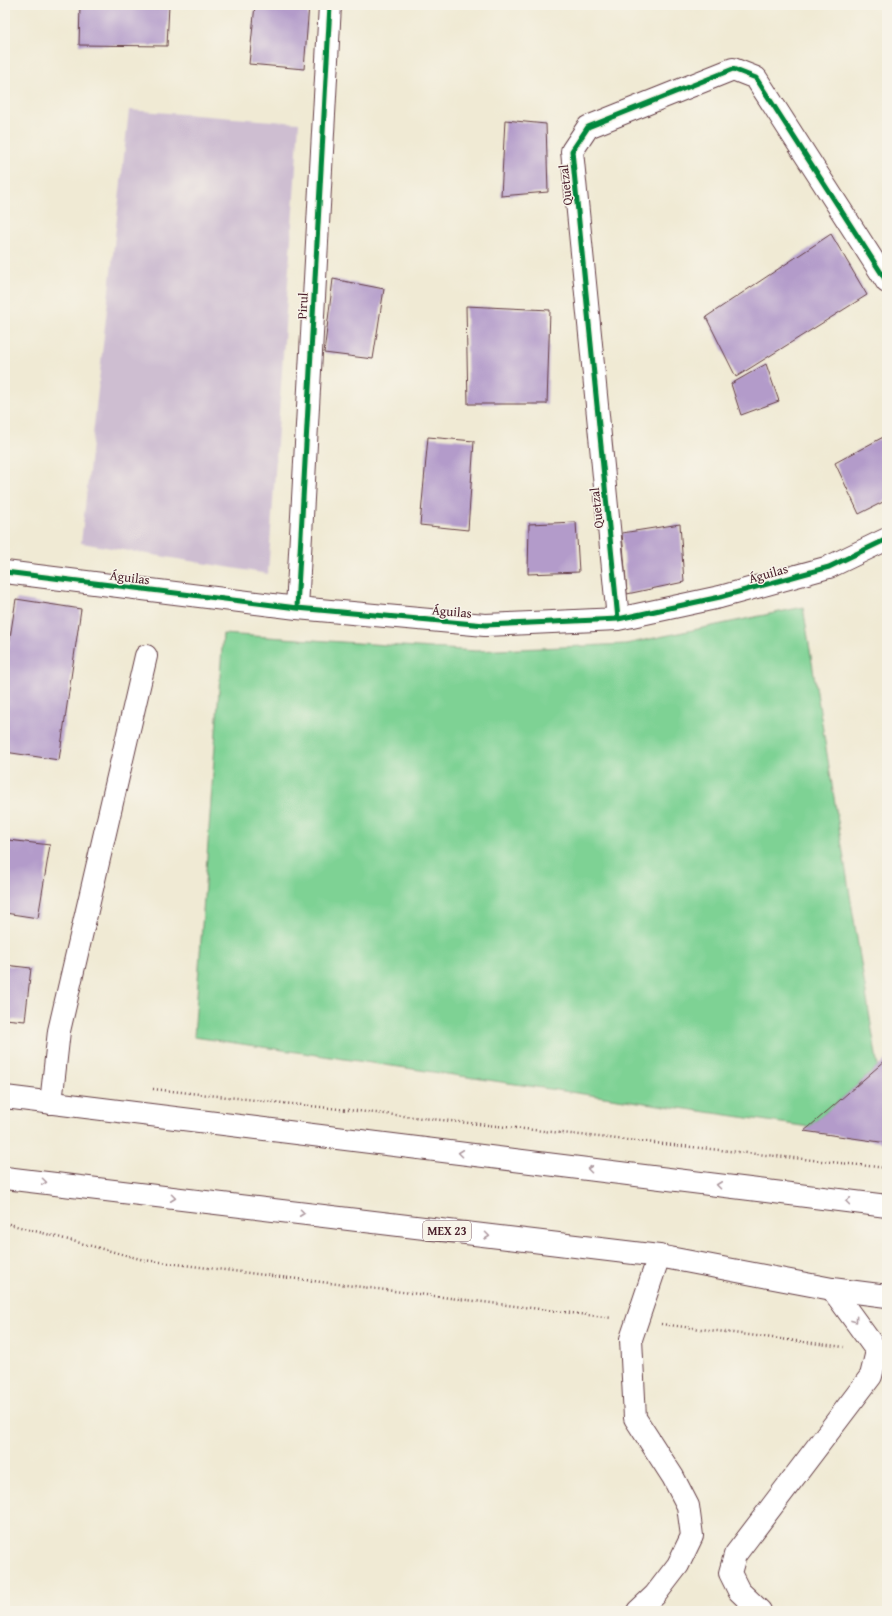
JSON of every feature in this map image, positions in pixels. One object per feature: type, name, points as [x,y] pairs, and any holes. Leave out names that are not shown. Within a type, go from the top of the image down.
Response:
[{"type":"main road","name":"Pirul","points":[[297,608],[330,5]]},
{"type":"main road","name":"Quetzal","points":[[618,619],[572,150],[588,128],[733,69],[756,78],[887,282]]},
{"type":"main road","name":"Águilas","points":[[5,572],[297,608],[486,625],[618,619],[720,597],[829,567],[887,539]]},
{"type":"main road","points":[[52,1103],[59,1031],[146,656]]},
{"type":"main road","points":[[5,1097],[887,1206]]},
{"type":"main road","name":"MEX 23","points":[[5,1178],[659,1256],[832,1289],[887,1296]]},
{"type":"main road","points":[[638,1611],[655,1594],[678,1565],[692,1536],[688,1506],[673,1477],[635,1418],[631,1339],[659,1256]]},
{"type":"main road","points":[[760,1611],[739,1591],[730,1573],[735,1555],[871,1376],[882,1352],[832,1289]]},
{"type":"path","points":[[149,1089],[887,1168]]},
{"type":"path","points":[[5,1223],[144,1260],[882,1352]]},
{"type":"shaded area","points":[[129,110],[299,123],[268,574],[81,543]]},
{"type":"green space","points":[[803,607],[878,1067],[809,1127],[194,1037],[223,634],[476,651],[626,644]]},
{"type":"building","points":[[80,5],[169,5],[167,46],[79,45]]},
{"type":"building","points":[[255,5],[309,5],[304,69],[249,64]]},
{"type":"building","points":[[505,120],[546,124],[548,192],[501,196]]},
{"type":"building","points":[[831,234],[867,295],[736,377],[706,317]]},
{"type":"building","points":[[333,279],[384,289],[373,359],[324,353]]},
{"type":"building","points":[[466,306],[550,310],[547,404],[468,404]]},
{"type":"building","points":[[766,364],[779,401],[741,415],[731,384]]},
{"type":"building","points":[[887,435],[887,500],[859,514],[835,463]]},
{"type":"building","points":[[428,437],[474,441],[468,530],[420,525]]},
{"type":"building","points":[[576,522],[579,572],[528,574],[529,524]]},
{"type":"building","points":[[680,524],[684,582],[627,594],[622,533]]},
{"type":"building","points":[[16,599],[81,609],[59,760],[5,752],[5,663]]},
{"type":"building","points":[[8,840],[50,845],[38,918],[5,913],[5,855]]},
{"type":"building","points":[[5,965],[31,968],[25,1021],[5,1019]]},
{"type":"building","points":[[887,1059],[887,1143],[804,1131],[809,1127]]},
{"type":"cycle path","points":[[297,608],[330,5]]},
{"type":"cycle path","points":[[618,619],[572,151],[588,127],[733,69],[756,78],[887,282]]},
{"type":"cycle path","points":[[5,572],[297,608],[485,625],[618,619],[720,597],[829,567],[887,539]]}]
